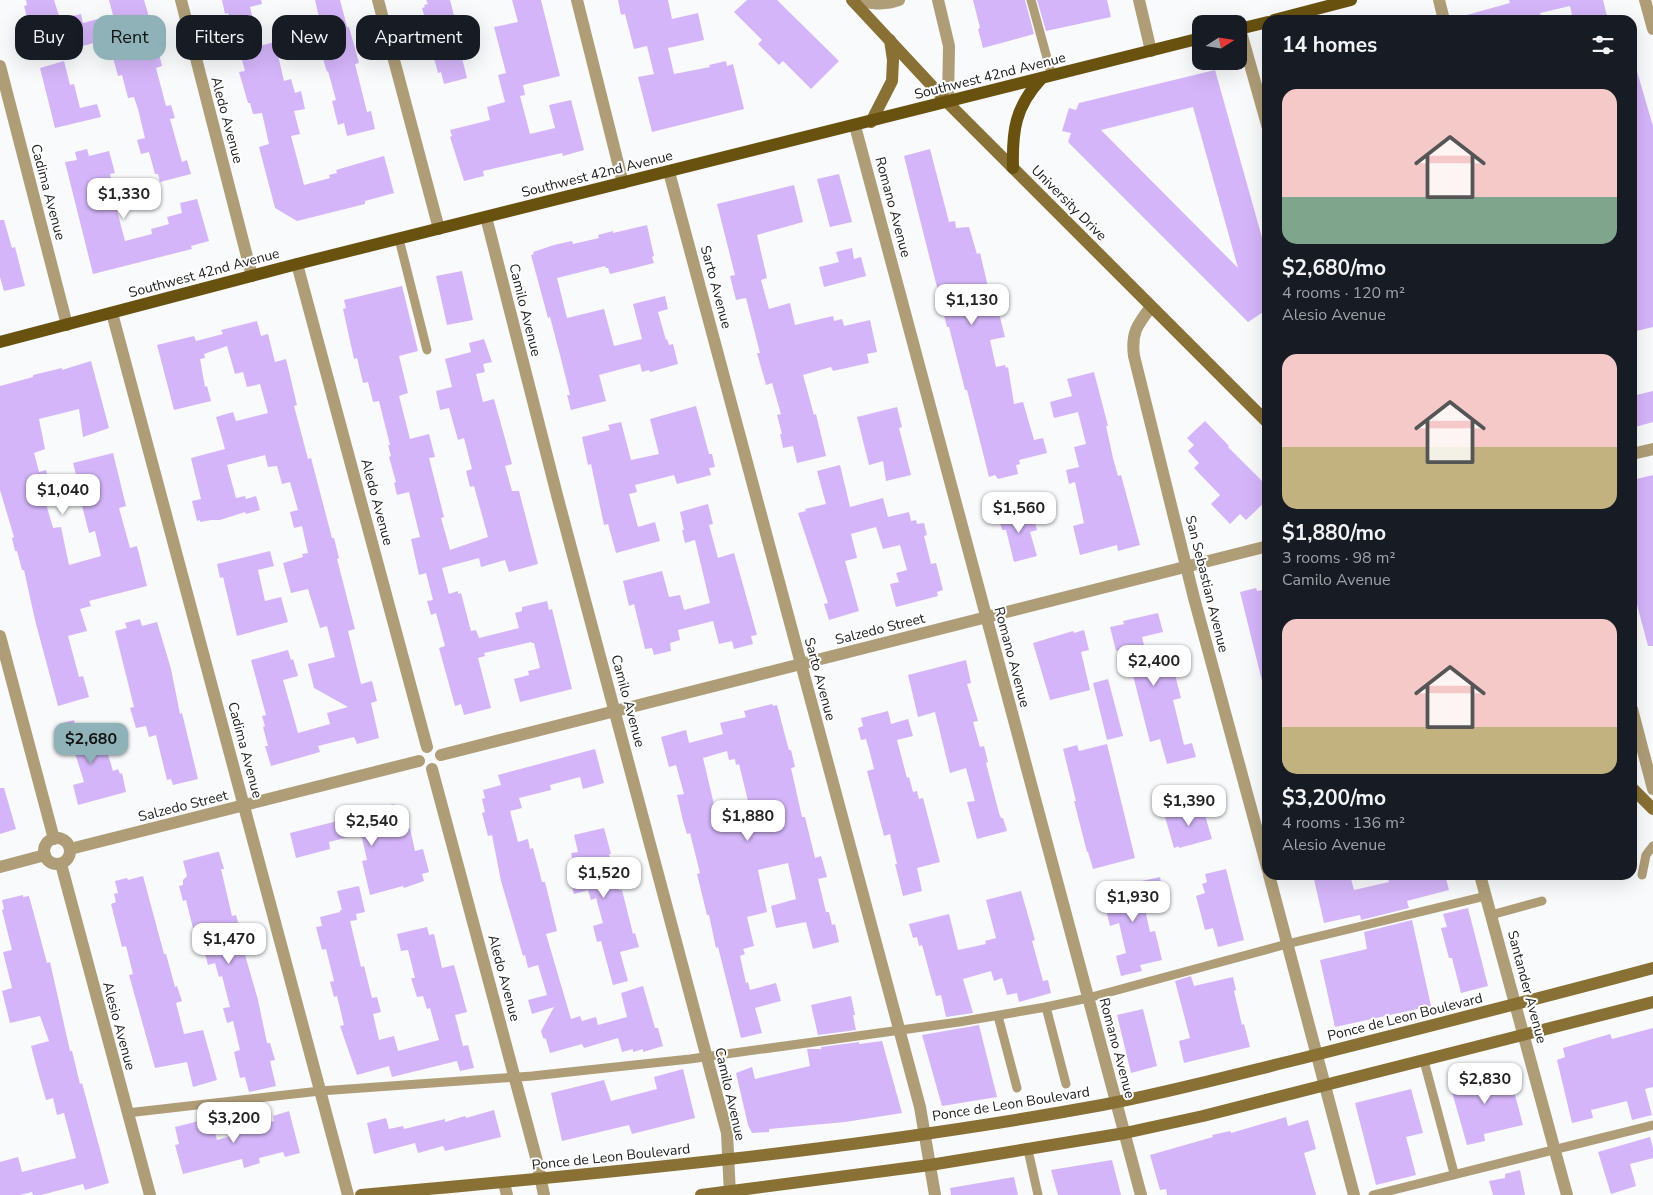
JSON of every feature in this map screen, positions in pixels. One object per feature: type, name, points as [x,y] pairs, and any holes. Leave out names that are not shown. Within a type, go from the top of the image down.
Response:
[{"type":"main road","points":[[1292,15],[1347,0]]},
{"type":"main road","points":[[1248,27],[1262,24]]},
{"type":"main road","name":"Southwest 42nd Avenue","points":[[0,342],[297,264],[948,103],[1192,40]]},
{"type":"main road","points":[[1013,168],[1015,124],[1026,98],[1046,77]]},
{"type":"street","name":"Aledo Avenue","points":[[181,0],[252,276]]},
{"type":"street","points":[[378,0],[440,229]]},
{"type":"street","points":[[577,0],[623,183]]},
{"type":"street","points":[[852,0],[884,4],[899,0]]},
{"type":"street","name":"University Drive","points":[[852,0],[948,103],[1262,417]]},
{"type":"street","points":[[938,0],[949,46],[948,103]]},
{"type":"street","points":[[1140,0],[1151,50]]},
{"type":"street","points":[[1439,0],[1443,15]]},
{"type":"street","points":[[1645,0],[1653,29]]},
{"type":"street","points":[[871,122],[892,81],[893,60],[890,40]]},
{"type":"street","points":[[1248,57],[1262,107]]},
{"type":"street","name":"Cadima Avenue","points":[[0,66],[67,325]]},
{"type":"street","name":"Romano Avenue","points":[[855,126],[1141,1195]]},
{"type":"street","name":"Sarto Avenue","points":[[669,172],[920,1107],[935,1195]]},
{"type":"street","name":"Camilo Avenue","points":[[486,217],[727,1133],[730,1194]]},
{"type":"street","name":"Aledo Avenue","points":[[297,264],[427,747]]},
{"type":"street","name":"San Sebastian Avenue","points":[[1151,307],[1134,332],[1133,350],[1186,566],[1262,849]]},
{"type":"street","name":"Cadima Avenue","points":[[112,313],[348,1195]]},
{"type":"street","points":[[1637,453],[1653,449]]},
{"type":"street","name":"Salzedo Street","points":[[441,755],[1262,547]]},
{"type":"street","points":[[0,636],[54,839]]},
{"type":"street","points":[[1637,727],[1653,789]]},
{"type":"street","points":[[427,747],[434,747],[441,755],[439,764],[432,769],[426,768],[419,761],[419,754],[427,747]]},
{"type":"street","name":"Salzedo Street","points":[[70,849],[419,761]]},
{"type":"street","name":"Aledo Avenue","points":[[432,769],[542,1179],[544,1195]]},
{"type":"street","points":[[1637,793],[1653,809]]},
{"type":"street","points":[[54,839],[62,840],[70,849],[67,860],[61,864],[53,864],[45,855],[45,847],[54,839]]},
{"type":"street","points":[[0,867],[45,855]]},
{"type":"street","name":"Alesio Avenue","points":[[61,864],[150,1195]]},
{"type":"street","points":[[1270,880],[1354,1195]]},
{"type":"street","name":"Santander Avenue","points":[[1481,880],[1567,1195]]},
{"type":"street","name":"Ponce de Leon Boulevard","points":[[361,1195],[506,1189],[542,1179],[728,1160],[924,1134],[1116,1102],[1316,1054],[1653,968]]},
{"type":"street","points":[[701,1195],[730,1194],[930,1165],[1124,1133],[1325,1086],[1653,1002]]},
{"type":"lane","points":[[1031,0],[1046,77]]},
{"type":"lane","points":[[399,239],[427,350]]},
{"type":"lane","points":[[1642,875],[1646,855],[1653,846]]},
{"type":"lane","points":[[127,1113],[320,1091],[515,1077],[707,1057],[998,1016],[1088,998],[1287,944],[1486,896]]},
{"type":"lane","points":[[1491,914],[1542,901]]},
{"type":"lane","points":[[1046,1007],[1066,1084]]},
{"type":"lane","points":[[998,1016],[1017,1088]]},
{"type":"lane","points":[[1424,1060],[1454,1174]]},
{"type":"lane","points":[[1373,1195],[1653,1124]]},
{"type":"lane","points":[[1028,1150],[1038,1195]]},
{"type":"building","points":[[26,0],[54,0],[59,15],[27,15],[24,6],[27,5]]},
{"type":"building","points":[[109,0],[144,0],[148,15],[113,15]]},
{"type":"building","points":[[222,0],[261,0],[262,4],[250,7],[252,15],[225,14]]},
{"type":"building","points":[[315,0],[340,0],[344,15],[319,15]]},
{"type":"building","points":[[426,0],[450,0],[454,15],[424,15],[422,8],[428,4]]},
{"type":"building","points":[[512,0],[541,0],[560,76],[523,85],[525,95],[520,96],[530,134],[555,128],[549,105],[571,100],[584,150],[563,156],[562,153],[483,171],[484,176],[464,181],[450,137],[452,136],[450,130],[490,120],[487,107],[505,102],[498,75],[506,73],[494,27],[518,22]]},
{"type":"building","points":[[618,0],[668,0],[672,19],[698,13],[704,40],[668,48],[674,74],[710,67],[709,65],[726,61],[727,66],[733,64],[744,109],[652,132],[638,77],[654,74],[647,46],[634,49],[625,14],[621,15]]},
{"type":"building","points":[[747,0],[777,0],[839,61],[811,89],[783,61],[779,65],[758,44],[762,40],[734,12]]},
{"type":"building","points":[[973,0],[1025,0],[1034,34],[983,48]]},
{"type":"building","points":[[1037,0],[1107,0],[1111,17],[1046,31]]},
{"type":"building","points":[[1509,0],[1603,0],[1607,15],[1572,15],[1570,6],[1540,13],[1541,15],[1467,15],[1510,3]]},
{"type":"building","points":[[93,20],[93,43],[83,46],[83,23]]},
{"type":"building","points":[[346,23],[347,27],[349,27],[356,52],[356,60],[358,60],[359,63],[355,64],[367,112],[371,111],[375,129],[347,136],[344,123],[338,125],[332,101],[336,100],[324,60],[346,60]]},
{"type":"building","points":[[272,43],[272,60],[279,60],[284,81],[291,79],[295,93],[301,91],[305,109],[294,111],[300,134],[291,136],[304,185],[330,178],[329,175],[337,173],[336,170],[384,156],[394,193],[365,201],[365,204],[297,221],[275,208],[259,147],[269,144],[262,113],[253,114],[250,103],[248,103],[239,72],[245,71],[242,60],[262,60],[262,45]]},
{"type":"building","points":[[114,60],[160,60],[162,66],[156,68],[166,106],[171,105],[175,118],[170,119],[182,162],[187,160],[191,174],[160,182],[158,174],[155,174],[149,152],[141,154],[137,140],[145,138],[138,109],[134,97],[128,98],[122,75],[118,76]]},
{"type":"building","points":[[435,60],[462,60],[467,78],[444,84],[441,72],[438,73]]},
{"type":"building","points":[[64,61],[70,85],[74,84],[80,108],[97,104],[101,117],[55,128],[40,68]]},
{"type":"building","points":[[1215,70],[1262,238],[1262,313],[1248,322],[1068,142],[1071,133],[1062,131],[1069,108],[1076,110],[1079,103]],"holes":[[[1193,107],[1238,268],[1101,130]]]},
{"type":"building","points":[[1637,71],[1653,126],[1653,327],[1637,331]]},
{"type":"building","points":[[87,149],[89,156],[109,151],[115,173],[110,174],[112,183],[110,184],[125,241],[152,234],[151,229],[169,224],[167,217],[182,213],[180,203],[197,199],[209,241],[191,246],[192,249],[93,274],[65,162],[77,160],[75,152]]},
{"type":"building","points":[[930,149],[949,222],[955,221],[956,228],[969,227],[977,254],[980,253],[989,291],[993,290],[1005,337],[990,340],[996,367],[1005,365],[1006,368],[1008,367],[1014,404],[1023,402],[1034,440],[1043,438],[1047,453],[1019,460],[1020,464],[1016,465],[1018,474],[998,479],[995,475],[989,477],[967,390],[965,390],[949,327],[947,327],[904,156]]},
{"type":"building","points":[[839,174],[852,222],[830,227],[817,179]]},
{"type":"building","points":[[794,185],[803,222],[757,235],[767,278],[761,280],[769,309],[790,303],[795,325],[833,316],[834,321],[842,319],[844,326],[870,320],[877,352],[867,354],[869,363],[833,371],[831,367],[803,375],[814,415],[816,414],[826,456],[797,463],[793,446],[783,448],[780,434],[782,434],[777,415],[781,414],[772,383],[766,385],[757,353],[760,353],[746,298],[736,300],[730,276],[735,275],[717,204]]},
{"type":"building","points":[[0,220],[4,220],[12,248],[15,247],[25,286],[4,291],[0,277]]},
{"type":"building","points":[[647,225],[654,263],[610,274],[605,266],[557,278],[567,318],[604,309],[614,346],[642,339],[633,304],[665,296],[668,309],[658,312],[666,340],[669,345],[673,344],[678,364],[650,372],[649,370],[642,372],[640,364],[599,375],[606,401],[571,410],[567,395],[570,395],[560,355],[531,255],[534,254],[533,252],[554,245],[572,241],[573,244],[599,238],[598,235],[613,231],[613,233]]},
{"type":"building","points":[[852,248],[854,259],[861,257],[866,276],[824,287],[819,267],[839,262],[836,252]]},
{"type":"building","points":[[462,271],[473,320],[447,325],[436,276]]},
{"type":"building","points":[[402,286],[418,351],[399,356],[408,393],[399,396],[410,439],[429,434],[435,457],[429,458],[444,517],[441,518],[450,550],[488,537],[474,486],[470,487],[466,471],[472,469],[464,438],[458,440],[449,408],[440,410],[436,391],[452,387],[445,359],[471,352],[469,343],[484,339],[492,362],[483,364],[485,372],[476,374],[483,402],[494,399],[512,464],[505,466],[512,491],[519,491],[538,564],[509,572],[505,560],[481,567],[479,558],[442,568],[449,594],[458,591],[458,594],[461,593],[471,631],[476,630],[479,638],[519,628],[515,613],[522,611],[522,607],[547,601],[549,610],[552,609],[572,689],[520,702],[514,679],[529,675],[528,671],[540,668],[534,643],[531,642],[484,653],[485,656],[478,658],[491,708],[464,715],[461,704],[455,706],[439,648],[445,646],[436,613],[431,615],[427,601],[433,600],[426,573],[419,575],[411,539],[420,537],[409,492],[397,495],[394,483],[396,482],[389,457],[391,456],[388,445],[390,445],[379,401],[373,402],[368,382],[363,383],[357,358],[354,359],[343,309],[346,308],[344,300]]},
{"type":"building","points":[[257,321],[261,336],[268,334],[275,362],[286,359],[297,405],[294,406],[308,459],[311,458],[339,558],[337,559],[355,629],[348,631],[361,684],[372,681],[377,701],[371,703],[379,738],[357,744],[354,737],[318,746],[320,752],[271,766],[265,746],[268,746],[263,727],[265,726],[262,716],[266,715],[251,660],[288,650],[298,676],[283,680],[298,733],[330,724],[327,713],[348,707],[314,688],[308,664],[335,657],[327,626],[320,628],[308,589],[291,593],[283,563],[303,557],[302,554],[308,553],[302,526],[294,528],[290,512],[298,510],[290,482],[282,484],[277,466],[268,467],[265,455],[227,465],[236,498],[245,496],[246,499],[256,496],[260,510],[246,514],[245,512],[220,520],[197,521],[192,501],[201,499],[191,458],[225,449],[216,417],[233,412],[236,421],[268,413],[260,384],[247,387],[243,372],[235,374],[227,346],[204,354],[205,358],[200,359],[205,387],[207,386],[211,401],[174,410],[157,345],[194,336],[196,341],[223,334],[221,330]]},
{"type":"building","points":[[91,361],[109,428],[83,437],[79,409],[39,419],[45,449],[34,453],[39,472],[46,470],[54,498],[45,500],[53,528],[61,527],[69,565],[101,556],[95,531],[89,533],[73,463],[113,453],[126,506],[119,508],[130,548],[137,546],[147,586],[89,601],[91,606],[80,609],[87,631],[68,636],[79,677],[83,676],[89,697],[58,706],[24,570],[22,570],[17,551],[15,551],[12,538],[14,537],[0,490],[0,386],[33,377],[33,375],[62,368],[62,370]]},
{"type":"building","points":[[1094,372],[1108,426],[1106,426],[1113,458],[1118,476],[1121,475],[1140,545],[1118,551],[1117,545],[1080,555],[1073,526],[1084,523],[1075,482],[1069,484],[1066,470],[1079,467],[1074,447],[1086,444],[1078,412],[1054,418],[1050,402],[1072,396],[1067,379]]},
{"type":"building","points":[[1653,391],[1653,422],[1637,427],[1637,395]]},
{"type":"building","points":[[696,406],[709,454],[712,454],[715,467],[709,468],[711,475],[677,484],[674,475],[635,485],[637,492],[629,494],[638,527],[655,522],[660,541],[616,553],[608,524],[604,525],[591,464],[588,465],[582,437],[610,430],[608,425],[621,422],[631,460],[659,454],[650,419]]},
{"type":"building","points":[[897,407],[902,427],[899,428],[911,475],[886,481],[883,461],[869,465],[857,417]]},
{"type":"building","points":[[1205,421],[1262,481],[1262,505],[1246,520],[1240,514],[1230,524],[1211,504],[1220,495],[1194,468],[1199,463],[1188,451],[1194,445],[1187,438]]},
{"type":"building","points":[[840,465],[850,507],[883,498],[888,517],[909,512],[911,521],[916,520],[917,524],[924,523],[927,535],[924,536],[931,564],[936,563],[943,590],[937,592],[938,596],[896,607],[890,584],[899,582],[896,573],[907,570],[900,545],[883,549],[876,527],[851,534],[857,558],[845,561],[859,611],[829,620],[824,604],[828,603],[798,513],[806,511],[805,509],[826,504],[817,471]]},
{"type":"building","points":[[1653,475],[1653,646],[1648,646],[1637,605],[1637,479]]},
{"type":"building","points":[[708,504],[713,524],[709,525],[718,558],[734,553],[757,635],[751,636],[753,644],[734,649],[732,641],[719,644],[713,621],[678,630],[680,640],[670,643],[671,651],[654,655],[652,648],[645,649],[634,604],[629,606],[623,581],[662,571],[669,597],[680,595],[684,610],[710,603],[695,540],[685,543],[680,512]]},
{"type":"building","points":[[1020,509],[1023,518],[1033,515],[1037,530],[1030,532],[1037,556],[1014,562],[1006,530],[1002,530],[998,515]]},
{"type":"building","points":[[270,551],[274,566],[258,570],[265,601],[281,597],[288,622],[237,636],[223,577],[220,578],[217,564]]},
{"type":"building","points":[[1256,588],[1257,591],[1262,590],[1262,681],[1240,592]]},
{"type":"building","points":[[1158,613],[1163,632],[1142,637],[1149,665],[1171,659],[1181,698],[1173,700],[1184,745],[1192,743],[1196,757],[1167,764],[1160,739],[1150,742],[1126,648],[1116,651],[1110,627],[1124,624],[1123,621]]},
{"type":"building","points":[[140,619],[142,626],[157,622],[171,669],[180,714],[182,713],[198,779],[173,785],[171,779],[167,780],[156,735],[149,737],[146,726],[136,728],[130,708],[134,707],[115,631],[127,628],[125,623]]},
{"type":"building","points":[[1084,630],[1089,650],[1081,652],[1090,690],[1050,700],[1033,643],[1073,631],[1074,633]]},
{"type":"building","points":[[966,660],[971,683],[967,684],[978,721],[973,722],[980,747],[984,746],[988,762],[986,763],[999,813],[1001,818],[1003,818],[1007,831],[977,839],[967,802],[975,801],[966,768],[950,773],[935,712],[918,717],[908,675]]},
{"type":"building","points":[[1108,679],[1123,736],[1107,740],[1093,683]]},
{"type":"building","points":[[772,704],[773,706],[777,705],[795,767],[791,768],[802,817],[805,817],[815,858],[821,856],[827,877],[818,879],[826,912],[829,912],[832,925],[835,924],[839,942],[813,949],[806,922],[776,928],[771,906],[796,899],[788,863],[758,870],[767,912],[747,917],[754,946],[743,949],[745,954],[740,956],[746,983],[748,982],[750,990],[776,983],[781,1001],[755,1008],[762,1033],[741,1038],[718,947],[716,948],[709,915],[707,915],[697,874],[700,873],[690,833],[687,834],[683,821],[677,795],[684,794],[676,765],[669,767],[661,737],[686,730],[689,743],[723,734],[720,723],[746,717],[744,711]],"holes":[[[727,751],[729,760],[735,759],[736,765],[739,764],[749,805],[716,813],[703,758]]]},
{"type":"building","points":[[888,711],[891,724],[908,719],[913,736],[897,740],[907,778],[909,777],[913,792],[917,791],[919,799],[923,798],[940,862],[917,868],[922,891],[903,896],[890,834],[884,836],[867,771],[874,769],[870,753],[866,739],[861,740],[858,728],[863,726],[861,718]]},
{"type":"building","points":[[74,720],[76,730],[89,727],[90,729],[95,728],[101,749],[106,748],[113,771],[118,769],[120,774],[122,773],[126,792],[78,805],[73,785],[84,782],[75,753],[67,755],[59,724]]},
{"type":"building","points":[[1107,744],[1135,858],[1093,869],[1074,801],[1076,801],[1063,749],[1077,745],[1079,751]]},
{"type":"building","points":[[595,749],[604,783],[583,789],[580,777],[550,785],[551,790],[519,798],[522,808],[510,811],[518,842],[528,839],[530,849],[533,848],[542,882],[545,882],[557,931],[546,934],[571,1019],[580,1016],[582,1021],[596,1017],[598,1025],[627,1017],[621,993],[643,986],[655,1028],[658,1028],[663,1046],[643,1052],[643,1049],[633,1052],[633,1049],[622,1052],[618,1038],[584,1048],[582,1044],[550,1053],[546,1039],[543,1038],[541,1031],[554,1007],[532,1014],[528,1000],[547,995],[538,965],[528,968],[525,955],[523,956],[501,881],[492,835],[488,836],[482,813],[485,812],[482,799],[485,798],[483,790],[501,785],[498,775]]},
{"type":"building","points":[[0,788],[4,788],[16,829],[0,834]]},
{"type":"building","points":[[394,804],[397,815],[402,814],[406,829],[410,828],[415,851],[423,849],[429,872],[422,874],[424,881],[404,888],[403,886],[370,895],[362,861],[367,860],[361,834],[329,842],[330,849],[296,858],[290,833],[357,816],[356,813]]},
{"type":"building","points":[[1202,805],[1212,839],[1174,848],[1165,817]]},
{"type":"building","points":[[604,828],[619,890],[622,890],[633,934],[635,933],[639,947],[620,952],[628,981],[613,985],[601,941],[597,942],[593,926],[603,923],[596,898],[591,900],[588,890],[574,894],[570,880],[577,878],[571,853],[578,852],[574,835]]},
{"type":"building","points":[[219,852],[224,869],[221,869],[232,916],[236,915],[245,947],[243,948],[258,1000],[267,1043],[270,1043],[275,1060],[270,1061],[276,1086],[249,1092],[245,1077],[240,1078],[234,1052],[240,1050],[233,1021],[227,1023],[223,1008],[230,1007],[222,976],[219,977],[215,963],[208,965],[200,935],[195,936],[186,900],[183,901],[179,886],[183,885],[183,880],[187,876],[183,861]]},
{"type":"building","points":[[1226,869],[1244,940],[1218,947],[1213,928],[1205,930],[1196,896],[1205,893],[1202,884],[1207,882],[1205,874]]},
{"type":"building","points":[[143,876],[164,954],[166,954],[175,987],[177,986],[182,1001],[176,1003],[184,1034],[203,1030],[217,1080],[193,1087],[187,1062],[155,1068],[129,975],[133,974],[126,946],[122,947],[111,904],[116,902],[114,894],[118,893],[115,881]]},
{"type":"building","points":[[1160,877],[1163,892],[1142,896],[1150,932],[1155,931],[1162,960],[1140,965],[1142,971],[1121,976],[1116,956],[1126,953],[1119,923],[1110,926],[1101,890]]},
{"type":"building","points":[[1314,880],[1351,880],[1354,890],[1389,882],[1388,880],[1446,880],[1449,890],[1407,901],[1409,908],[1361,920],[1360,915],[1324,923]]},
{"type":"building","points":[[359,886],[365,912],[356,914],[357,920],[350,921],[361,967],[364,966],[372,998],[377,997],[381,1012],[373,1014],[379,1040],[394,1036],[398,1051],[439,1040],[430,1008],[427,1009],[423,996],[417,997],[411,978],[415,978],[408,950],[401,951],[397,934],[427,927],[429,935],[434,934],[442,968],[454,965],[467,1012],[455,1015],[463,1046],[468,1045],[474,1068],[460,1071],[457,1061],[392,1077],[389,1066],[357,1075],[340,1026],[344,1025],[337,996],[334,997],[330,982],[334,981],[326,949],[322,950],[316,927],[322,926],[320,917],[342,910],[337,891]]},
{"type":"building","points":[[1021,891],[1035,940],[1032,941],[1043,981],[1048,980],[1051,993],[1019,1002],[1017,993],[1007,995],[1002,978],[994,981],[991,971],[963,979],[973,1013],[946,1017],[941,995],[936,996],[922,945],[919,946],[917,937],[913,938],[909,924],[949,914],[958,950],[986,944],[985,941],[996,938],[986,900]]},
{"type":"building","points":[[23,895],[23,897],[29,896],[47,963],[50,962],[70,1051],[72,1051],[80,1084],[82,1083],[109,1183],[85,1190],[83,1184],[41,1195],[33,1195],[32,1192],[20,1195],[0,1195],[0,1162],[18,1157],[22,1172],[76,1158],[64,1113],[57,1115],[53,1098],[46,1100],[31,1046],[49,1041],[40,1016],[10,1023],[2,991],[12,988],[3,952],[12,950],[2,910],[4,909],[2,900]]},
{"type":"building","points":[[1468,908],[1488,986],[1461,993],[1452,958],[1449,958],[1441,928],[1447,927],[1443,914]]},
{"type":"building","points":[[1412,920],[1431,1006],[1335,1027],[1320,960],[1367,949],[1364,932]]},
{"type":"building","points":[[1191,976],[1194,986],[1233,977],[1236,990],[1234,991],[1242,1025],[1244,1024],[1250,1047],[1184,1063],[1179,1041],[1190,1038],[1175,981]]},
{"type":"building","points":[[851,996],[856,1030],[818,1035],[811,1005]]},
{"type":"building","points":[[1143,1009],[1157,1066],[1131,1073],[1117,1015]]},
{"type":"building","points":[[979,1025],[997,1097],[942,1106],[922,1035]]},
{"type":"building","points":[[1653,1028],[1653,1087],[1645,1089],[1652,1115],[1632,1120],[1627,1101],[1591,1110],[1593,1118],[1572,1123],[1557,1060],[1565,1057],[1563,1048],[1610,1034],[1612,1039]]},
{"type":"building","points":[[882,1041],[902,1113],[845,1122],[769,1129],[769,1132],[752,1133],[748,1125],[736,1073],[752,1067],[755,1079],[810,1066],[807,1049]]},
{"type":"building","points":[[683,1069],[695,1118],[632,1134],[629,1125],[562,1141],[551,1093],[604,1080],[611,1101],[657,1089],[654,1077]]},
{"type":"building","points":[[1491,1071],[1494,1080],[1510,1076],[1523,1125],[1484,1134],[1485,1141],[1467,1145],[1448,1078],[1468,1073],[1470,1076]]},
{"type":"building","points":[[1411,1089],[1423,1133],[1406,1137],[1416,1175],[1376,1185],[1355,1103]]},
{"type":"building","points":[[494,1110],[501,1137],[445,1151],[443,1146],[418,1153],[415,1143],[374,1154],[367,1123],[386,1118],[389,1129],[403,1126],[404,1129],[445,1119],[445,1122],[465,1116],[466,1118]]},
{"type":"building","points":[[289,1111],[300,1153],[285,1157],[283,1152],[259,1158],[260,1163],[244,1168],[242,1159],[183,1174],[175,1145],[179,1144],[175,1127],[211,1118],[217,1140],[252,1130],[250,1127],[274,1121],[273,1116]]},
{"type":"building","points":[[1286,1117],[1288,1126],[1308,1120],[1316,1149],[1304,1153],[1316,1195],[1167,1195],[1166,1189],[1160,1190],[1150,1155],[1213,1137],[1212,1135],[1230,1131],[1231,1133]]},
{"type":"building","points":[[1650,1137],[1653,1158],[1630,1164],[1636,1186],[1611,1194],[1598,1152]]},
{"type":"building","points":[[1112,1160],[1121,1195],[1058,1195],[1051,1170]]},
{"type":"building","points":[[1520,1170],[1525,1195],[1493,1195],[1489,1181],[1505,1178],[1505,1174]]},
{"type":"building","points":[[1014,1177],[1018,1195],[951,1195],[950,1188]]}]
